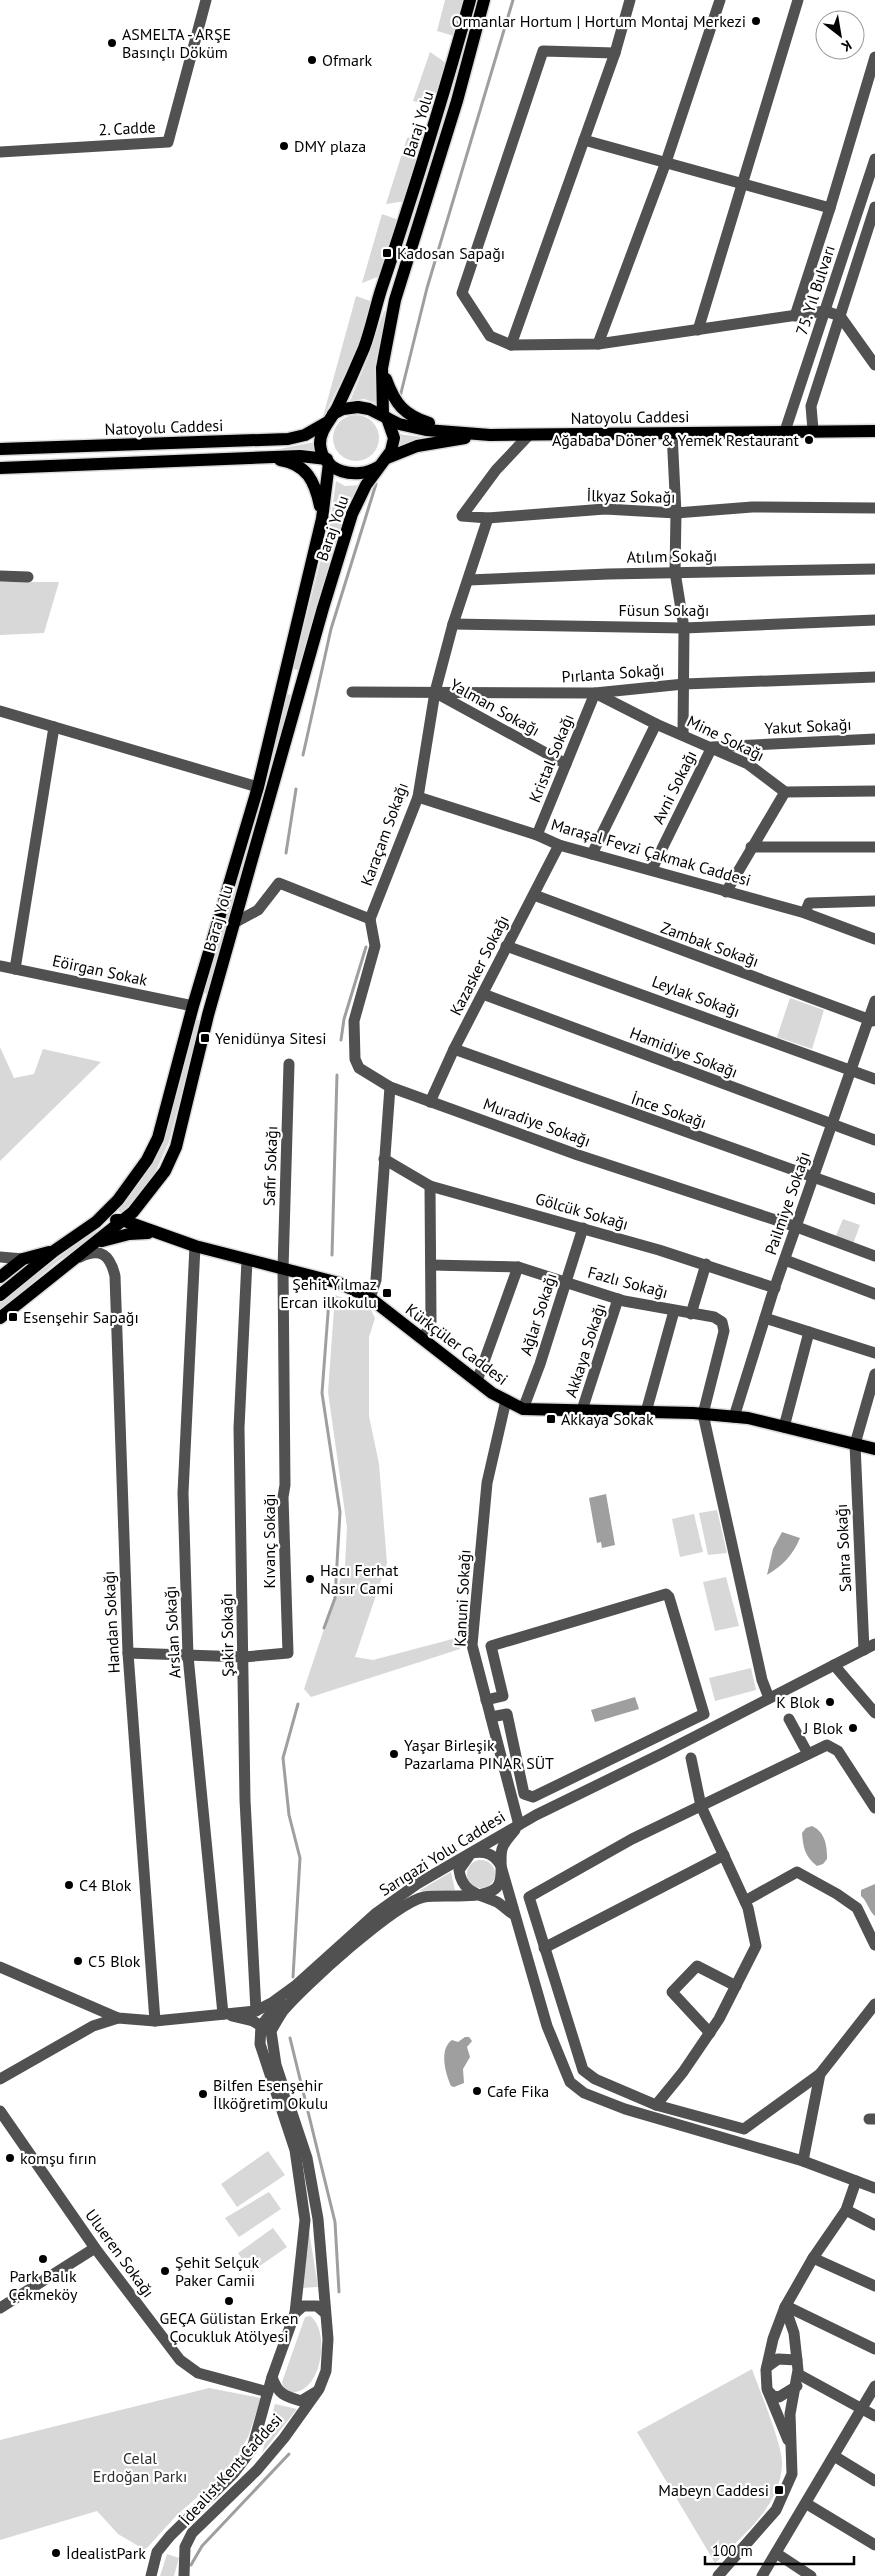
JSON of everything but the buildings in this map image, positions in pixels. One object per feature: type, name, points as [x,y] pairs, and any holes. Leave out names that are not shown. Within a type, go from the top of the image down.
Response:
[{"type":"main road","name":"Baraj Yolu","points":[[330,419],[364,347],[380,292],[416,188],[470,0]]},
{"type":"main road","name":"Baraj Yolu","points":[[385,417],[382,368],[402,272],[457,101],[484,0]]},
{"type":"main road","points":[[382,368],[390,391],[400,407],[412,418],[445,428],[490,435]]},
{"type":"main road","points":[[328,461],[320,444],[330,419],[342,409],[358,407],[369,409],[385,417],[394,438],[384,462]]},
{"type":"main road","name":"Natoyolu Caddesi","points":[[385,417],[399,424],[426,430],[490,435],[875,430]]},
{"type":"main road","name":"Natoyolu Caddesi","points":[[0,449],[288,439],[305,435],[330,419]]},
{"type":"main road","points":[[0,468],[300,456],[328,461],[348,474],[360,475],[417,446],[490,435]]},
{"type":"main road","points":[[262,457],[285,461],[305,470],[316,486],[322,518]]},
{"type":"main road","name":"Baraj Yolu","points":[[0,1296],[54,1251],[96,1222],[118,1200],[147,1160],[158,1138],[193,1006],[258,787],[322,518],[328,461]]},
{"type":"main road","name":"Baraj Yolu","points":[[0,1318],[133,1212],[165,1172],[176,1148],[209,1010],[352,514],[366,485],[384,462]]},
{"type":"main road","points":[[258,787],[272,790]]},
{"type":"main road","points":[[193,1006],[209,1010]]},
{"type":"main road","points":[[96,1222],[122,1220]]},
{"type":"main road","name":"Kürkçüler Caddesi","points":[[122,1220],[153,1233],[196,1246],[339,1284],[370,1298],[477,1381],[523,1409],[702,1414],[734,1417],[875,1448]]},
{"type":"main road","points":[[91,1246],[111,1237],[153,1233]]},
{"type":"main road","points":[[0,1277],[23,1259],[54,1251]]},
{"type":"street","name":"2. Cadde","points":[[0,152],[168,142],[206,0]]},
{"type":"street","points":[[511,345],[584,140],[630,0]]},
{"type":"street","points":[[598,344],[666,162],[720,0]]},
{"type":"street","points":[[698,330],[798,0]]},
{"type":"street","points":[[614,53],[543,52],[462,293],[490,336],[511,345],[598,344],[825,311],[840,316],[875,365]]},
{"type":"street","points":[[795,316],[830,208],[875,57]]},
{"type":"street","points":[[584,140],[830,208]]},
{"type":"street","name":"75. Yıl Bulvarı","points":[[785,431],[875,159]]},
{"type":"street","name":"75. Yıl Bulvarı","points":[[813,430],[811,406],[840,316],[871,234],[875,207]]},
{"type":"street","points":[[852,230],[871,234]]},
{"type":"street","points":[[672,433],[676,513],[675,572],[684,628],[683,734]]},
{"type":"street","name":"İlkyaz Sokağı","points":[[529,435],[496,470],[462,516],[488,518],[605,509],[676,513],[752,508],[875,508]]},
{"type":"street","name":"Karaçam Sokağı","points":[[370,919],[418,797],[435,692],[453,624],[488,518]]},
{"type":"street","name":"Atılım Sokağı","points":[[469,580],[675,572],[875,569]]},
{"type":"street","points":[[0,576],[28,577]]},
{"type":"street","name":"Füsun Sokağı","points":[[453,624],[684,628],[875,620]]},
{"type":"street","name":"Pırlanta Sokağı","points":[[352,692],[595,693],[684,684],[875,677]]},
{"type":"street","name":"Yalman Sokağı","points":[[435,692],[566,764]]},
{"type":"street","name":"Mine Sokağı","points":[[595,693],[656,724],[683,734],[748,764],[785,792]]},
{"type":"street","name":"Kristal Sokağı","points":[[537,835],[595,693]]},
{"type":"street","points":[[0,711],[258,787]]},
{"type":"street","points":[[592,854],[656,724]]},
{"type":"street","points":[[15,969],[54,727]]},
{"type":"street","name":"Yakut Sokağı","points":[[712,747],[875,739]]},
{"type":"street","name":"Avni Sokağı","points":[[652,869],[712,747]]},
{"type":"street","points":[[726,892],[785,792],[875,791]]},
{"type":"street","name":"Maraşal Fevzi Çakmak Caddesi","points":[[418,797],[537,835],[560,845],[805,913],[875,939]]},
{"type":"street","name":"Kazasker Sokağı","points":[[430,1102],[506,946],[560,845]]},
{"type":"street","points":[[751,847],[875,847]]},
{"type":"street","points":[[234,923],[258,910],[278,883],[370,919],[375,946],[354,1021],[355,1059],[359,1068],[390,1087],[376,1280],[370,1298]]},
{"type":"street","name":"Zambak Sokağı","points":[[534,895],[872,1020]]},
{"type":"street","points":[[805,913],[809,903],[875,901]]},
{"type":"street","name":"Leylak Sokağı","points":[[506,946],[875,1079]]},
{"type":"street","name":"Eöirgan Sokak","points":[[0,966],[193,1006]]},
{"type":"street","name":"Hamidiye Sokağı","points":[[483,994],[875,1140]]},
{"type":"street","name":"Pailmiye Sokağı","points":[[734,1417],[775,1288],[850,1070],[872,1020],[875,1001]]},
{"type":"street","name":"İnce Sokağı","points":[[454,1050],[875,1198]]},
{"type":"street","name":"Safir Sokağı","points":[[282,1269],[289,1064]]},
{"type":"street","name":"Muradiye Sokağı","points":[[390,1087],[578,1155],[797,1227],[875,1256]]},
{"type":"street","name":"Gölcük Sokağı","points":[[384,1159],[430,1186],[706,1264],[775,1288]]},
{"type":"street","points":[[422,1338],[428,1330],[431,1321],[430,1186]]},
{"type":"street","name":"Ağlar Sokağı","points":[[523,1409],[583,1228]]},
{"type":"street","name":"Arslan Sokağı","points":[[196,1246],[183,1493],[188,1656],[223,2014]]},
{"type":"street","name":"Handan Sokağı","points":[[76,1258],[88,1253],[98,1252],[106,1256],[112,1264],[115,1276],[128,1653],[155,2021]]},
{"type":"street","points":[[0,1257],[23,1259]]},
{"type":"street","name":"Şakir Sokağı","points":[[247,1260],[239,1428],[245,1800],[256,2011]]},
{"type":"street","points":[[785,1260],[875,1294]]},
{"type":"street","points":[[691,1314],[706,1264]]},
{"type":"street","name":"Fazlı Sokağı","points":[[431,1265],[518,1268],[618,1298],[719,1319],[724,1326],[702,1414]]},
{"type":"street","points":[[477,1381],[518,1268]]},
{"type":"street","name":"Kıvanç Sokağı","points":[[128,1653],[244,1656],[288,1653],[282,1497],[285,1485],[282,1269]]},
{"type":"street","name":"Akkaya Sokağı","points":[[582,1410],[618,1298]]},
{"type":"street","points":[[646,1412],[674,1311]]},
{"type":"street","points":[[765,1318],[875,1353]]},
{"type":"street","points":[[784,1427],[809,1332]]},
{"type":"street","name":"Sahra Sokağı","points":[[864,1650],[855,1444],[875,1374]]},
{"type":"street","name":"Kanuni Sokağı","points":[[506,1400],[486,1483],[472,1643],[519,1825]]},
{"type":"street","points":[[702,1414],[762,1680],[768,1698]]},
{"type":"street","points":[[666,1594],[669,1597],[704,1714],[533,1797],[524,1794],[507,1714],[490,1646],[666,1594]]},
{"type":"street","name":"Sarıgazi Yolu Caddesi","points":[[0,1967],[118,2018],[155,2021],[256,2011],[273,2002],[295,1986],[375,1914],[417,1884],[519,1825],[875,1644]]},
{"type":"street","points":[[834,1665],[875,1713]]},
{"type":"street","points":[[486,1700],[503,1696]]},
{"type":"street","points":[[491,1717],[507,1714]]},
{"type":"street","points":[[789,1718],[808,1754]]},
{"type":"street","points":[[875,1808],[838,1750],[827,1745],[632,1839],[529,1897],[583,2070],[595,2079],[656,2105],[744,2129],[820,2074],[875,2004]]},
{"type":"street","points":[[656,2105],[683,2072],[710,2033],[756,1946],[745,1901],[701,1806],[691,1758]]},
{"type":"street","points":[[519,1825],[502,1849],[501,1866],[513,1914],[547,2026],[570,2082],[584,2093],[625,2109],[803,2161],[875,2188]]},
{"type":"street","points":[[501,1866],[492,1855],[482,1851],[471,1853],[459,1870],[465,1887],[474,1894],[497,1903],[513,1914]]},
{"type":"street","points":[[544,1948],[724,1855]]},
{"type":"street","name":"İdealist Kent Caddesi","points":[[184,2576],[185,2548],[192,2533],[257,2470],[319,2389],[327,2363],[328,2339],[324,2312],[318,2219],[307,2158],[272,2045],[271,2031],[283,2012],[304,1989],[356,1942],[402,1908],[422,1898],[486,1893],[496,1888],[499,1882],[501,1866]]},
{"type":"street","points":[[745,1901],[797,1872],[837,1894],[856,1908],[875,1944]]},
{"type":"street","points":[[710,2033],[672,1992],[697,1966],[736,1986]]},
{"type":"street","points":[[261,2026],[274,2007],[295,1986]]},
{"type":"street","points":[[261,2026],[272,2022],[283,2012]]},
{"type":"street","points":[[223,2014],[253,2021],[261,2026]]},
{"type":"street","points":[[0,2079],[93,2026],[118,2018]]},
{"type":"street","name":"İdealist Kent Caddesi","points":[[151,2576],[157,2552],[174,2531],[245,2460],[252,2449],[272,2377],[294,2313],[305,2220],[295,2150],[262,2050],[261,2026]]},
{"type":"street","points":[[803,2161],[820,2074]]},
{"type":"street","name":"Ulueren Sokağı","points":[[0,2111],[95,2248],[180,2360],[198,2373],[268,2392]]},
{"type":"street","points":[[791,2448],[768,2391],[767,2366],[786,2306],[813,2258],[846,2210],[856,2182]]},
{"type":"street","points":[[846,2210],[875,2225]]},
{"type":"street","points":[[0,2308],[95,2248]]},
{"type":"street","points":[[813,2258],[875,2286]]},
{"type":"street","points":[[294,2313],[303,2306],[317,2306],[324,2312]]},
{"type":"street","points":[[786,2306],[875,2349]]},
{"type":"street","points":[[718,2576],[776,2510],[792,2474],[790,2414],[797,2380],[797,2360],[794,2333],[786,2306]]},
{"type":"street","points":[[767,2366],[778,2359],[797,2360]]},
{"type":"street","name":"İdealist Kent Caddesi","points":[[272,2377],[277,2389],[284,2396],[301,2400],[319,2389]]},
{"type":"street","points":[[768,2391],[773,2396],[780,2397],[797,2380]]},
{"type":"street","points":[[797,2380],[875,2416]]},
{"type":"street","points":[[762,2576],[807,2504],[875,2386]]},
{"type":"street","points":[[834,2456],[875,2481]]},
{"type":"street","points":[[807,2504],[875,2545]]},
{"type":"street","points":[[776,2553],[811,2576]]},
{"type":"green space","points":[[445,0],[465,0],[454,36],[437,31]]},
{"type":"green space","points":[[430,52],[446,63],[433,105],[413,101]]},
{"type":"green space","points":[[426,133],[406,201],[386,204],[407,138]]},
{"type":"green space","points":[[382,214],[399,220],[380,276],[362,283]]},
{"type":"green space","points":[[356,296],[373,302],[360,343],[322,420]]},
{"type":"green space","points":[[384,311],[388,312],[378,361],[376,403],[364,399],[350,401],[367,360]]},
{"type":"green space","points":[[356,415],[369,419],[375,425],[379,438],[375,451],[369,457],[356,461],[343,457],[337,451],[333,438],[337,425],[343,419]]},
{"type":"green space","points":[[399,434],[436,439],[398,447]]},
{"type":"green space","points":[[314,442],[316,455],[270,451]]},
{"type":"green space","points":[[336,481],[345,486],[360,485],[345,514],[299,670],[293,669],[330,523]]},
{"type":"green space","points":[[0,582],[59,582],[44,633],[0,635]]},
{"type":"green space","points":[[286,694],[292,695],[266,779]]},
{"type":"green space","points":[[261,795],[264,795],[207,994],[204,993]]},
{"type":"green space","points":[[790,998],[824,1010],[812,1049],[777,1037]]},
{"type":"green space","points":[[195,1019],[200,1021],[169,1142],[154,1175],[122,1214],[118,1210],[146,1173],[162,1140]]},
{"type":"green space","points":[[0,1047],[14,1078],[34,1074],[43,1049],[101,1062],[0,1161]]},
{"type":"green space","points":[[843,1219],[860,1225],[853,1244],[835,1238]]},
{"type":"green space","points":[[95,1230],[98,1234],[57,1262],[0,1310],[0,1301]]},
{"type":"green space","points":[[335,1295],[370,1308],[375,1318],[369,1337],[369,1416],[379,1464],[387,1563],[355,1657],[373,1660],[460,1637],[460,1649],[311,1697],[304,1689],[345,1566],[347,1527],[328,1392]]},
{"type":"green space","points":[[717,1510],[727,1553],[708,1555],[699,1513]]},
{"type":"green space","points":[[694,1514],[703,1552],[680,1557],[672,1519]]},
{"type":"green space","points":[[726,1577],[739,1626],[715,1631],[703,1582]]},
{"type":"green space","points":[[751,1668],[756,1690],[715,1701],[709,1678]]},
{"type":"green space","points":[[481,1860],[491,1864],[495,1874],[491,1884],[481,1888],[471,1884],[467,1874],[471,1864]]},
{"type":"green space","points":[[451,1872],[455,1890],[419,1891]]},
{"type":"green space","points":[[268,2151],[285,2175],[237,2207],[221,2184]]},
{"type":"green space","points":[[269,2192],[281,2209],[239,2237],[225,2218]]},
{"type":"green space","points":[[273,2228],[287,2247],[251,2272],[238,2253]]},
{"type":"green space","points":[[309,2231],[318,2287],[302,2288]]},
{"type":"green space","points":[[310,2316],[317,2324],[320,2336],[321,2349],[315,2376],[307,2386],[297,2392],[285,2391],[282,2382],[305,2317]]},
{"type":"green space","points":[[752,2369],[779,2444],[782,2464],[780,2479],[775,2493],[758,2519],[715,2563],[637,2432]]},
{"type":"green space","name":"Celal Erdoğan Parkı","points":[[209,2388],[261,2398],[248,2437],[236,2458],[223,2474],[177,2515],[145,2550],[118,2534],[97,2511],[0,2540],[0,2440]]},
{"type":"green space","points":[[275,2404],[297,2409],[262,2453]]},
{"type":"green space","points":[[167,2554],[179,2558],[174,2576],[160,2576]]},
{"type":"shaded area","points":[[606,1494],[615,1545],[602,1548],[601,1542],[597,1543],[589,1498]]},
{"type":"shaded area","points":[[782,1532],[800,1538],[787,1559],[767,1575],[773,1549]]},
{"type":"shaded area","points":[[635,1697],[639,1709],[595,1722],[591,1710]]},
{"type":"shaded area","points":[[812,1826],[822,1835],[826,1849],[827,1859],[823,1864],[817,1866],[807,1855],[802,1838],[802,1833],[806,1828]]},
{"type":"shaded area","points":[[875,1884],[875,1916],[861,1896],[861,1890]]},
{"type":"shaded area","points":[[465,2037],[469,2037],[472,2041],[467,2047],[470,2057],[463,2069],[464,2083],[454,2087],[451,2086],[445,2068],[444,2055],[448,2044],[452,2040],[458,2042]]},
{"type":"waterway","points":[[400,397],[427,288],[513,0]]},
{"type":"waterway","points":[[303,755],[331,629],[376,484]]},
{"type":"waterway","points":[[286,853],[296,789]]},
{"type":"waterway","points":[[341,1040],[344,1019],[366,947]]},
{"type":"waterway","points":[[332,1255],[337,1075]]},
{"type":"waterway","points":[[324,1628],[335,1598],[340,1512],[322,1393],[329,1300]]},
{"type":"waterway","points":[[293,1977],[300,1858],[289,1815],[283,1758],[298,1704]]},
{"type":"waterway","points":[[290,2038],[335,2222],[339,2292]]},
{"type":"waterway","points":[[191,2565],[202,2546],[289,2454]]},
{"type":"place","name":"Ormanlar Hortum | Hortum Montaj Merkezi","points":[[756,21]]},
{"type":"place","name":"ASMELTA - ARŞE Basınçlı Döküm","points":[[112,43]]},
{"type":"place","name":"Ofmark","points":[[312,60]]},
{"type":"place","name":"DMY plaza","points":[[284,146]]},
{"type":"place","name":"Kadosan Sapağı","points":[[387,253]]},
{"type":"place","name":"Ağababa Döner & Yemek Restaurant","points":[[809,440]]},
{"type":"place","name":"Yenidünya Sitesi","points":[[205,1038]]},
{"type":"place","name":"Şehit Yılmaz Ercan ilkokulu","points":[[387,1293]]},
{"type":"place","name":"Esenşehir Sapağı","points":[[13,1317]]},
{"type":"place","name":"Akkaya Sokak","points":[[551,1419]]},
{"type":"place","name":"Hacı Ferhat Nasır Cami","points":[[310,1579]]},
{"type":"place","name":"K Blok","points":[[830,1702]]},
{"type":"place","name":"J Blok","points":[[853,1728]]},
{"type":"place","name":"Yaşar Birleşik Pazarlama PINAR SÜT","points":[[394,1754]]},
{"type":"place","name":"C4 Blok","points":[[69,1885]]},
{"type":"place","name":"C5 Blok","points":[[78,1961]]},
{"type":"place","name":"Cafe Fika","points":[[477,2091]]},
{"type":"place","name":"Bilfen Esenşehir İlköğretim Okulu","points":[[203,2094]]},
{"type":"place","name":"komşu fırın","points":[[10,2158]]},
{"type":"place","name":"Park Balık Çekmeköy","points":[[43,2259]]},
{"type":"place","name":"Şehit Selçuk Paker Camii","points":[[165,2271]]},
{"type":"place","name":"GEÇA Gülistan Erken Çocukluk Atölyesi","points":[[229,2301]]},
{"type":"place","name":"Mabeyn Caddesi","points":[[779,2490]]},
{"type":"place","name":"İdealistPark","points":[[56,2553]]}]
